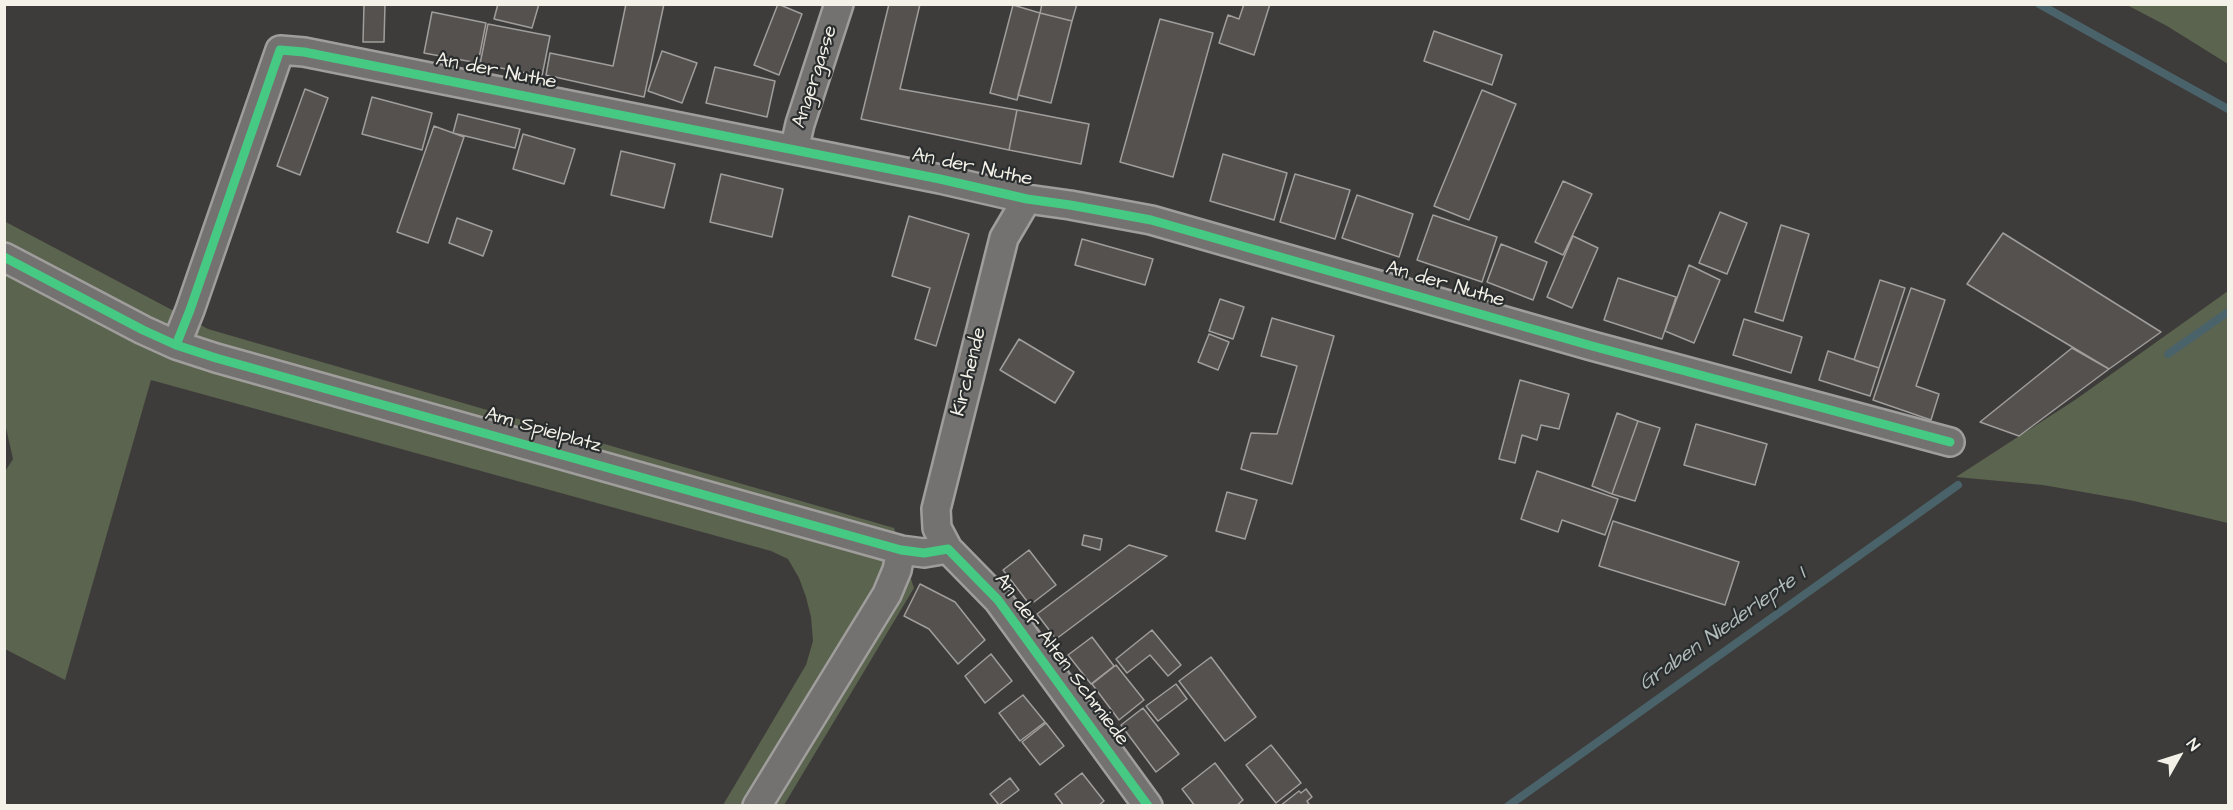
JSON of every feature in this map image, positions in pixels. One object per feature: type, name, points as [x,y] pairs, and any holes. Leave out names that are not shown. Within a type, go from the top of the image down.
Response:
[{"type":"street","name":"Angergasse","points":[[794,150],[800,124],[839,4]]},
{"type":"street","name":"An der Nuthe","points":[[176,345],[280,50],[304,52],[940,179],[1027,199],[1151,220],[1592,346],[1950,442]]},
{"type":"street","name":"Kirchende","points":[[948,549],[937,528],[936,509],[1004,238],[1027,199]]},
{"type":"street","name":"Am Spielplatz","points":[[4,257],[176,345],[901,550]]},
{"type":"street","points":[[757,806],[887,594],[897,570],[901,550],[924,553],[948,549]]},
{"type":"street","name":"An der Alten Schmiede","points":[[948,549],[998,600],[1148,806]]},
{"type":"green space","points":[[2127,5],[2228,5],[2228,64],[2167,26]]},
{"type":"green space","points":[[4,221],[208,329],[894,528],[914,588],[784,805],[723,805],[806,665],[813,641],[806,597],[799,578],[788,559],[771,551],[151,380],[65,680],[5,649],[4,473],[13,459],[4,419]]},
{"type":"green space","points":[[2228,291],[2228,523],[2134,501],[2043,485],[1956,477],[2075,400]]},
{"type":"building","points":[[364,4],[385,4],[384,42],[363,42]]},
{"type":"building","points":[[498,4],[539,4],[532,28],[494,19]]},
{"type":"building","points":[[626,4],[664,4],[644,97],[546,75],[550,53],[613,66]]},
{"type":"building","points":[[778,4],[802,14],[779,75],[754,65]]},
{"type":"building","points":[[889,4],[920,4],[900,89],[1017,110],[1009,150],[861,119]]},
{"type":"building","points":[[1042,4],[1077,4],[1072,21],[1040,13]]},
{"type":"building","points":[[1244,4],[1270,4],[1254,55],[1219,43],[1228,15],[1239,19]]},
{"type":"building","points":[[1013,5],[1040,13],[1017,100],[990,93]]},
{"type":"building","points":[[432,12],[486,23],[478,63],[424,53]]},
{"type":"building","points":[[1040,13],[1072,21],[1051,103],[1018,95]]},
{"type":"building","points":[[1160,19],[1213,33],[1173,177],[1120,162]]},
{"type":"building","points":[[488,24],[550,36],[542,76],[480,64]]},
{"type":"building","points":[[1434,31],[1502,55],[1492,85],[1424,61]]},
{"type":"building","points":[[662,51],[697,63],[682,103],[648,91]]},
{"type":"building","points":[[715,67],[775,81],[767,117],[706,103]]},
{"type":"building","points":[[305,89],[328,98],[300,175],[277,166]]},
{"type":"building","points":[[1482,90],[1516,104],[1469,220],[1434,206]]},
{"type":"building","points":[[372,97],[432,113],[422,150],[362,134]]},
{"type":"building","points":[[1017,110],[1089,124],[1081,164],[1009,150]]},
{"type":"building","points":[[458,114],[520,129],[515,148],[453,133]]},
{"type":"building","points":[[434,126],[464,137],[428,243],[397,232]]},
{"type":"building","points":[[523,134],[575,149],[564,184],[513,169]]},
{"type":"building","points":[[621,151],[675,164],[664,208],[611,195]]},
{"type":"building","points":[[1223,154],[1287,173],[1274,220],[1210,201]]},
{"type":"building","points":[[721,174],[783,189],[772,237],[710,222]]},
{"type":"building","points":[[1295,174],[1350,190],[1335,239],[1280,222]]},
{"type":"building","points":[[1563,181],[1592,194],[1563,255],[1535,242]]},
{"type":"building","points":[[1357,195],[1413,214],[1399,257],[1342,238]]},
{"type":"building","points":[[1720,212],[1747,223],[1727,274],[1699,263]]},
{"type":"building","points":[[1433,215],[1497,237],[1482,282],[1417,260]]},
{"type":"building","points":[[909,216],[969,234],[936,346],[915,339],[930,288],[892,276]]},
{"type":"building","points":[[457,218],[492,231],[483,256],[449,243]]},
{"type":"building","points":[[1781,225],[1809,234],[1783,321],[1755,312]]},
{"type":"building","points":[[2003,233],[2161,332],[2109,369],[1967,284]]},
{"type":"building","points":[[1573,236],[1598,248],[1572,308],[1547,297]]},
{"type":"building","points":[[1082,239],[1153,259],[1145,285],[1075,265]]},
{"type":"building","points":[[1501,244],[1547,262],[1533,300],[1487,282]]},
{"type":"building","points":[[1689,265],[1720,280],[1694,343],[1665,331]]},
{"type":"building","points":[[1618,278],[1676,297],[1662,339],[1604,320]]},
{"type":"building","points":[[1880,280],[1905,288],[1879,368],[1854,360]]},
{"type":"building","points":[[1911,288],[1945,300],[1916,386],[1939,394],[1931,420],[1873,400]]},
{"type":"building","points":[[1220,299],[1244,307],[1233,339],[1209,331]]},
{"type":"building","points":[[1272,318],[1334,336],[1292,484],[1241,469],[1251,433],[1277,434],[1297,366],[1261,356]]},
{"type":"building","points":[[1744,319],[1802,337],[1791,373],[1733,355]]},
{"type":"building","points":[[1209,334],[1229,342],[1218,370],[1198,362]]},
{"type":"building","points":[[1019,339],[1074,372],[1055,403],[1000,370]]},
{"type":"building","points":[[2072,348],[2109,369],[2019,436],[1980,422]]},
{"type":"building","points":[[1828,351],[1879,368],[1870,396],[1819,380]]},
{"type":"building","points":[[1520,380],[1569,394],[1559,429],[1541,425],[1537,440],[1522,435],[1515,463],[1499,459]]},
{"type":"building","points":[[1617,413],[1638,421],[1612,494],[1592,486]]},
{"type":"building","points":[[1638,421],[1660,428],[1635,501],[1612,494]]},
{"type":"building","points":[[1696,424],[1767,444],[1755,485],[1684,465]]},
{"type":"building","points":[[1537,471],[1618,499],[1605,535],[1562,520],[1558,532],[1521,519]]},
{"type":"building","points":[[1227,492],[1257,500],[1245,539],[1216,531]]},
{"type":"building","points":[[1613,521],[1739,562],[1725,605],[1599,566]]},
{"type":"building","points":[[1084,535],[1102,539],[1100,550],[1082,545]]},
{"type":"building","points":[[1129,545],[1167,556],[1056,639],[1037,614]]},
{"type":"building","points":[[1029,550],[1056,585],[1030,605],[1003,570]]},
{"type":"building","points":[[920,584],[955,602],[985,640],[958,664],[929,629],[904,616]]},
{"type":"building","points":[[1152,630],[1181,665],[1168,676],[1150,655],[1127,673],[1116,659]]},
{"type":"building","points":[[1092,637],[1114,666],[1091,684],[1068,655]]},
{"type":"building","points":[[991,654],[1012,681],[985,703],[965,676]]},
{"type":"building","points":[[1211,657],[1256,717],[1225,741],[1179,681]]},
{"type":"building","points":[[1116,665],[1144,700],[1119,720],[1092,684]]},
{"type":"building","points":[[1176,684],[1187,699],[1158,721],[1146,706]]},
{"type":"building","points":[[1023,695],[1045,722],[1020,741],[999,713]]},
{"type":"building","points":[[1143,708],[1179,754],[1156,772],[1121,725]]},
{"type":"building","points":[[1046,723],[1064,746],[1040,765],[1022,742]]},
{"type":"building","points":[[1271,745],[1301,783],[1276,803],[1246,765]]},
{"type":"building","points":[[1215,763],[1243,800],[1236,806],[1195,806],[1182,789]]},
{"type":"building","points":[[1082,773],[1104,801],[1098,806],[1064,806],[1055,794]]},
{"type":"building","points":[[1010,778],[1019,790],[999,805],[990,794]]},
{"type":"building","points":[[1306,789],[1312,797],[1307,801],[1310,806],[1280,806],[1299,791],[1301,793]]},
{"type":"waterway","points":[[2039,4],[2228,109]]},
{"type":"waterway","name":"Graben Niederlepte I","points":[[2168,354],[2228,312]]},
{"type":"waterway","name":"Graben Niederlepte I","points":[[1508,806],[1958,485]]},
{"type":"cycle path","points":[[176,345],[280,50],[304,52],[940,179],[1027,199],[1151,220],[1592,346],[1950,442]]},
{"type":"cycle path","points":[[4,257],[143,330],[176,345],[216,358],[901,550],[924,553],[948,549],[998,600],[1148,806]]}]
